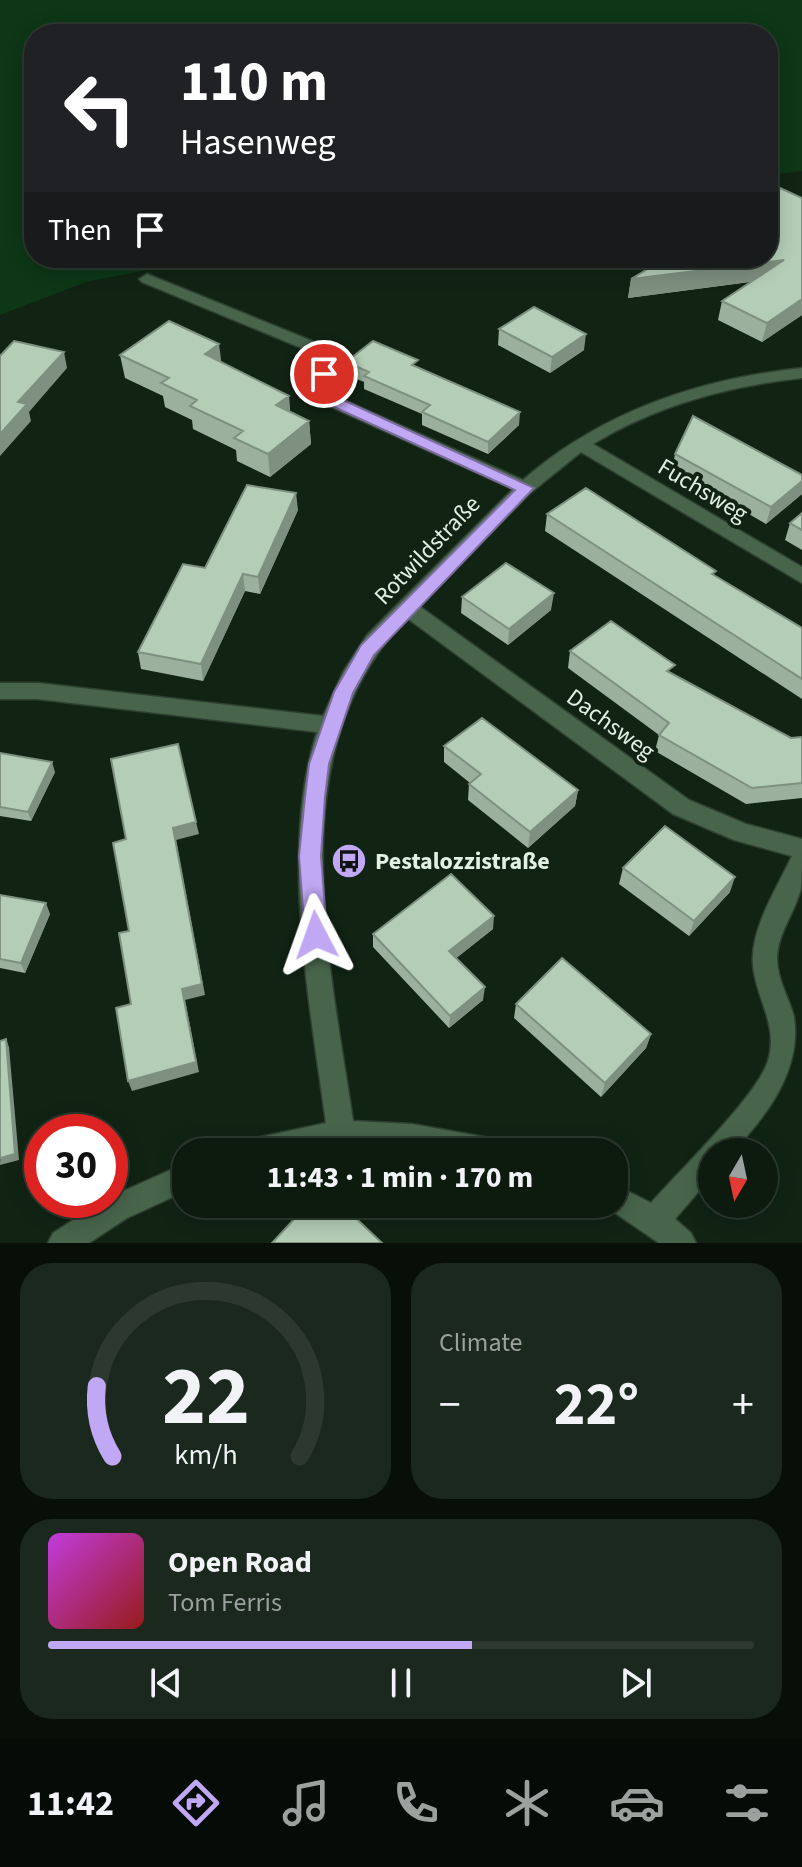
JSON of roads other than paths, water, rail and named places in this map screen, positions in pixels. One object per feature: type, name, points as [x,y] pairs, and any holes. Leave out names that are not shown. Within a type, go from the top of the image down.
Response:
[{"type":"street","points":[[147,279],[311,346],[337,403],[526,488]]},
{"type":"street","name":"Rotwildstraße","points":[[341,1134],[318,961],[310,856],[319,764],[331,725],[367,650],[526,488],[580,444],[644,412],[709,390],[802,373]]},
{"type":"street","name":"Fuchsweg","points":[[580,444],[802,576]]},
{"type":"street","name":"Dachsweg","points":[[406,607],[681,807],[742,833],[802,849]]},
{"type":"street","points":[[0,691],[38,691],[331,725]]},
{"type":"street","points":[[726,1138],[780,1072],[785,1029],[770,987],[765,960],[769,939],[802,861]]},
{"type":"street","points":[[322,1138],[341,1134],[412,1138]]},
{"type":"street","points":[[655,1220],[698,1171]]},
{"type":"street","points":[[63,1243],[117,1208],[172,1183]]},
{"type":"street","points":[[628,1206],[655,1220],[681,1243]]},
{"type":"place","name":"Pestalozzistraße","points":[[349,861]]}]
